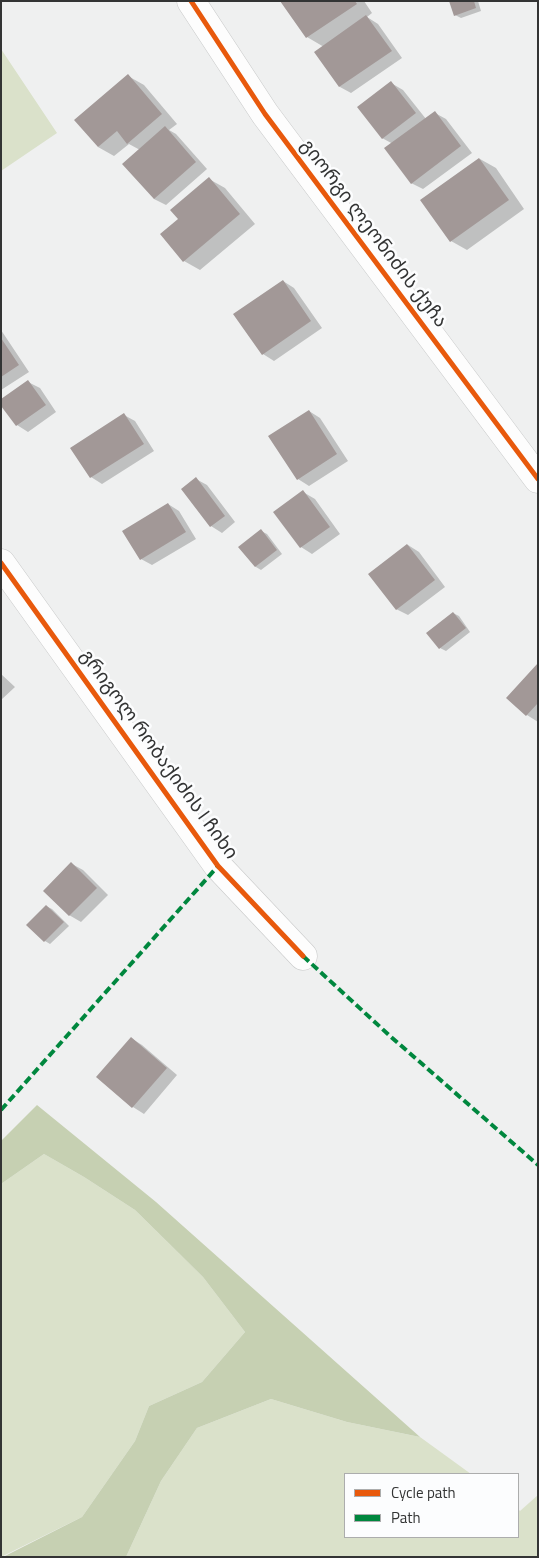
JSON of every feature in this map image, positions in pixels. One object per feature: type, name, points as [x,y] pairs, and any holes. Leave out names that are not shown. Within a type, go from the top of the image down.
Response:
[{"type":"street","name":"გიორგი ლეონიძის ქუჩა","points":[[191,1],[265,114],[538,479]]},
{"type":"street","name":"გრიგოლ რობაქიძის I ჩიხი","points":[[1,563],[218,866],[303,956]]},
{"type":"green space","points":[[1,49],[57,133],[1,171]]},
{"type":"green space","points":[[37,1105],[156,1202],[420,1437],[347,1422],[271,1399],[197,1428],[161,1481],[126,1557],[3,1557],[82,1517],[135,1441],[149,1406],[202,1382],[245,1332],[203,1277],[135,1210],[84,1177],[44,1154],[1,1184],[1,1141]]},
{"type":"green space","points":[[44,1154],[135,1210],[203,1277],[245,1332],[202,1382],[149,1406],[135,1441],[82,1517],[1,1557],[1,1184]]},
{"type":"green space","points":[[271,1399],[347,1422],[420,1437],[470,1473],[344,1473],[344,1538],[519,1538],[519,1510],[538,1495],[538,1557],[126,1557],[161,1481],[197,1428]]},
{"type":"building","points":[[280,1],[355,1],[357,4],[306,38]]},
{"type":"building","points":[[449,1],[474,1],[476,8],[454,16]]},
{"type":"building","points":[[366,15],[392,51],[339,87],[314,52]]},
{"type":"building","points":[[128,74],[162,114],[127,144],[117,131],[98,147],[74,120]]},
{"type":"building","points":[[391,81],[416,113],[382,139],[357,107]]},
{"type":"building","points":[[435,111],[461,146],[411,184],[384,148]]},
{"type":"building","points":[[165,126],[196,162],[154,199],[122,164]]},
{"type":"building","points":[[479,158],[509,200],[450,242],[420,200]]},
{"type":"building","points":[[209,177],[240,214],[183,262],[160,234],[178,219],[170,210]]},
{"type":"building","points":[[283,280],[311,321],[262,355],[233,314]]},
{"type":"building","points":[[1,338],[19,365],[1,377]]},
{"type":"building","points":[[28,380],[46,405],[16,426],[1,406],[1,399]]},
{"type":"building","points":[[309,410],[337,454],[297,480],[268,436]]},
{"type":"building","points":[[124,413],[144,444],[90,478],[70,448]]},
{"type":"building","points":[[196,477],[225,516],[210,527],[181,489]]},
{"type":"building","points":[[303,490],[330,527],[300,548],[273,512]]},
{"type":"building","points":[[168,503],[186,532],[140,560],[122,531]]},
{"type":"building","points":[[261,529],[277,550],[255,567],[238,547]]},
{"type":"building","points":[[407,544],[435,580],[396,610],[368,574]]},
{"type":"building","points":[[453,612],[466,628],[439,649],[426,633]]},
{"type":"building","points":[[538,663],[538,703],[526,716],[506,698]]},
{"type":"building","points":[[71,862],[97,888],[69,916],[43,891]]},
{"type":"building","points":[[46,905],[64,922],[44,942],[26,925]]},
{"type":"building","points":[[131,1037],[167,1068],[132,1108],[96,1077]]},
{"type":"marked path","points":[[1,1110],[218,866]]},
{"type":"marked path","points":[[303,956],[390,1036],[538,1165]]},
{"type":"cycle path","points":[[191,1],[265,114],[538,479]]},
{"type":"cycle path","points":[[1,563],[218,866],[303,956]]}]
